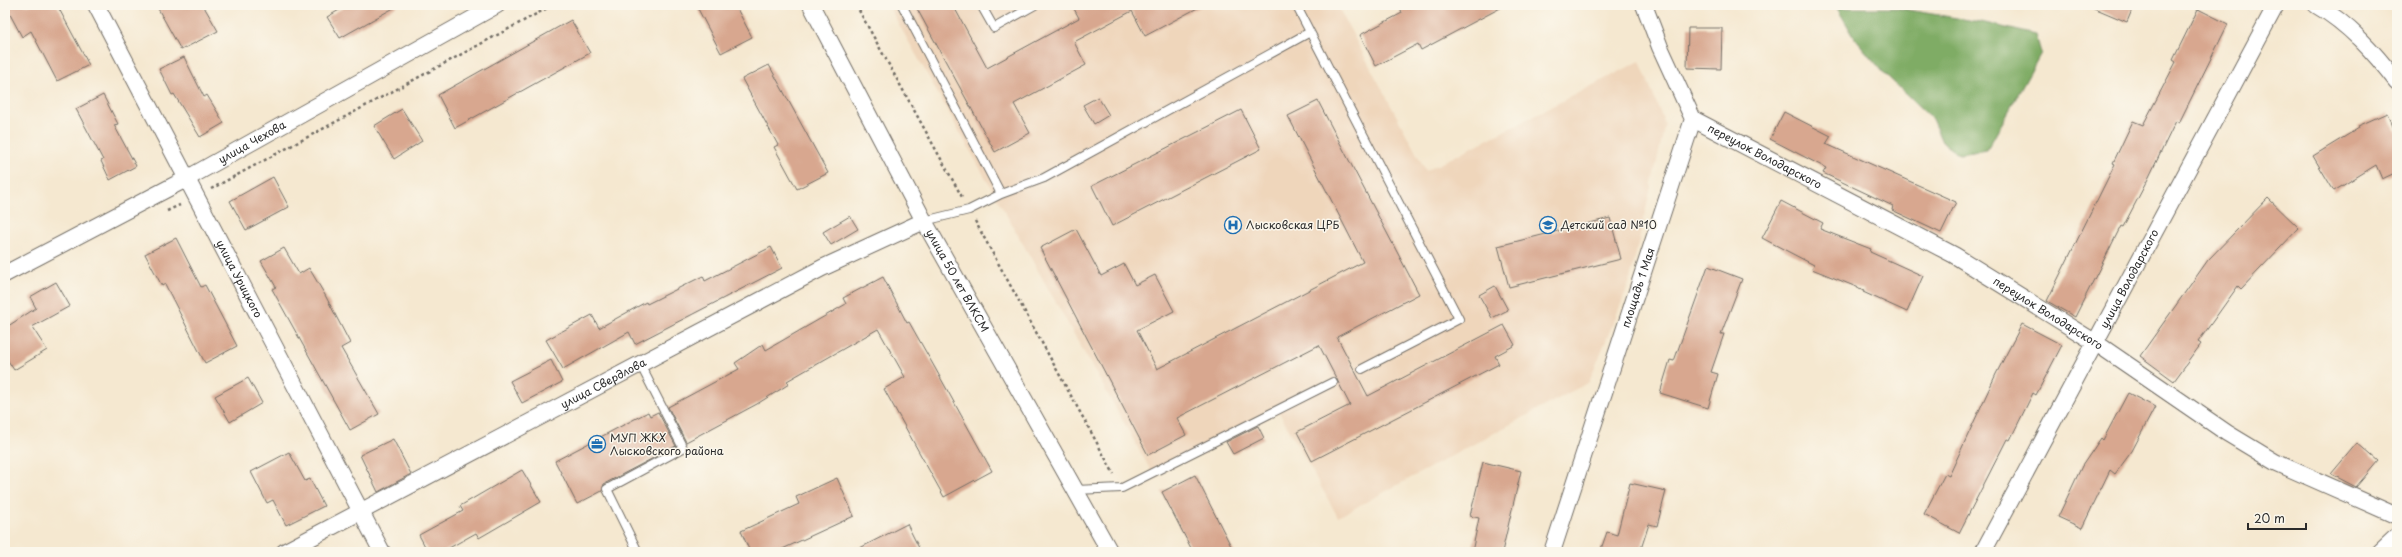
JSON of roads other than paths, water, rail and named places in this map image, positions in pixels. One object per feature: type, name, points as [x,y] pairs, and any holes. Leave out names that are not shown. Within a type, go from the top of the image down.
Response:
[{"type":"street","name":"улица Урицкого","points":[[96,5],[382,552]]},
{"type":"street","name":"улица Чехова","points":[[5,274],[186,179],[497,5]]},
{"type":"street","name":"улица 50 лет ВЛКСМ","points":[[811,5],[924,221],[1110,552]]},
{"type":"street","points":[[1644,5],[1660,47],[1693,119]]},
{"type":"street","name":"улица Володарского","points":[[1983,552],[2276,5]]},
{"type":"street","points":[[2316,5],[2333,15],[2374,52],[2397,82]]},
{"type":"street","name":"переулок Володарского","points":[[1693,119],[1954,255],[2096,343],[2227,433],[2275,462],[2397,516]]},
{"type":"street","name":"площадь 1 Мая","points":[[1552,552],[1693,119]]},
{"type":"street","name":"улица Свердлова","points":[[284,552],[822,268],[924,221]]},
{"type":"street","points":[[2380,552],[2397,536]]},
{"type":"lane","points":[[902,5],[1001,194]]},
{"type":"lane","points":[[981,5],[994,28],[1035,5]]},
{"type":"lane","points":[[1296,5],[1459,320],[1362,369]]},
{"type":"lane","points":[[924,221],[969,210],[1001,194],[1044,178],[1310,32]]},
{"type":"lane","points":[[638,552],[607,490],[683,448],[640,364]]},
{"type":"lane","points":[[1075,490],[1122,488],[1333,382]]},
{"type":"place","name":"Лысковская ЦРБ","points":[[1233,225]]},
{"type":"place","name":"Детский сад №10","points":[[1548,225]]},
{"type":"place","name":"МУП ЖКХ Лысковского района","points":[[597,444]]}]
